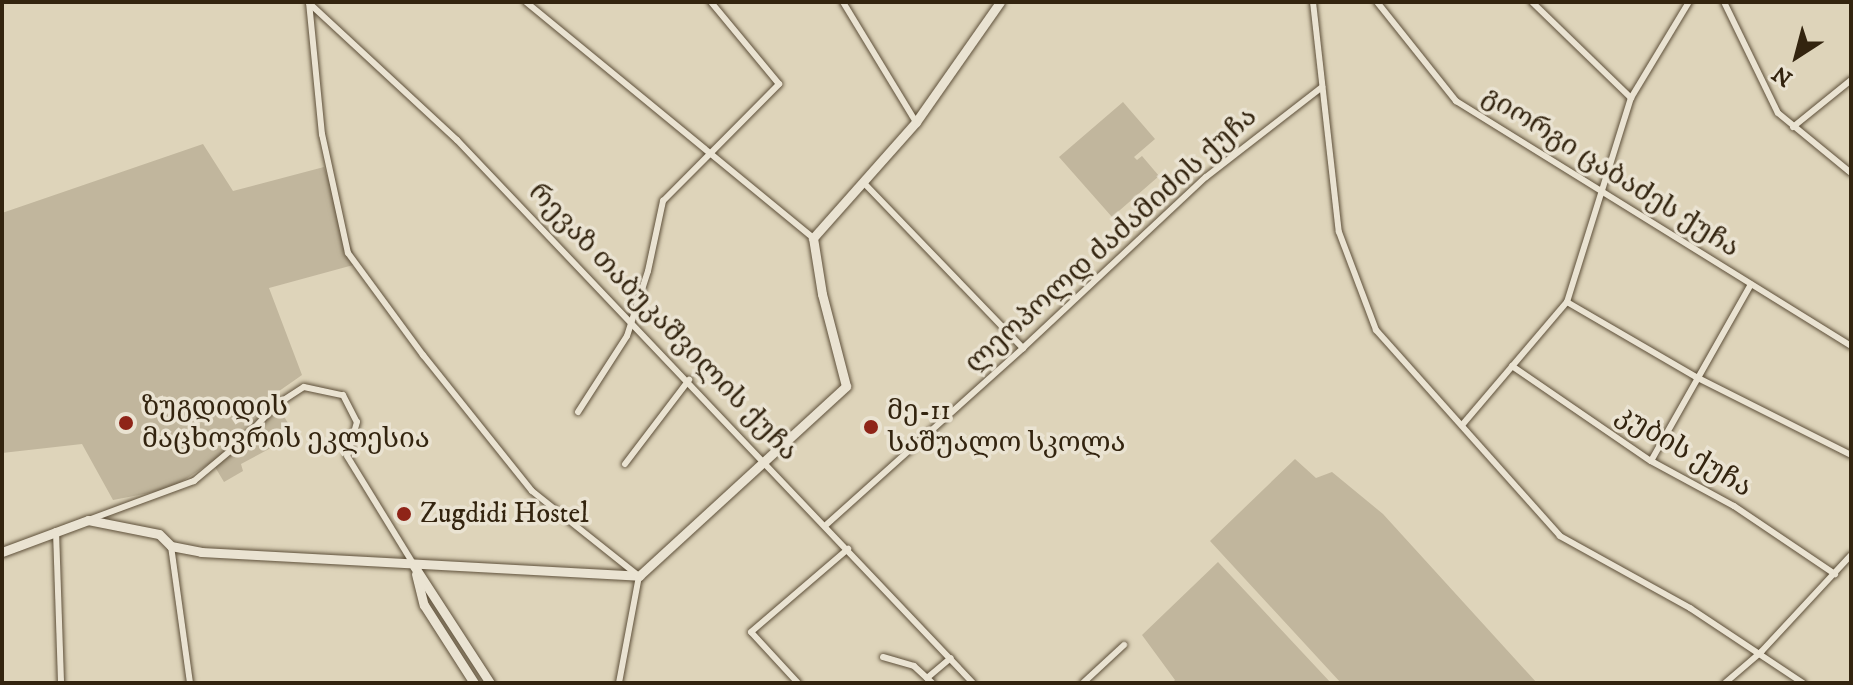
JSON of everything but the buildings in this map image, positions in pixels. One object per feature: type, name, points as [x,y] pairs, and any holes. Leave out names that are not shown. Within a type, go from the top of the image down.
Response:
[{"type":"street","points":[[526,2],[813,238],[822,294],[846,386],[639,576],[619,683]]},
{"type":"street","points":[[578,412],[633,322],[663,201],[779,84],[711,2]]},
{"type":"street","points":[[843,2],[916,122]]},
{"type":"street","points":[[813,238],[916,122],[1000,2]]},
{"type":"street","points":[[1313,2],[1339,232],[1376,330],[1560,536],[1761,652],[1803,683]]},
{"type":"street","name":"გიორგი ცაბაძეს ქუჩა","points":[[1377,2],[1456,101],[1601,194],[1851,346]]},
{"type":"street","points":[[1532,2],[1631,98]]},
{"type":"street","points":[[1463,424],[1567,302],[1631,98],[1689,2]]},
{"type":"street","points":[[1724,2],[1778,113],[1851,173]]},
{"type":"street","points":[[309,3],[322,134],[348,253],[423,355],[532,491],[639,576]]},
{"type":"street","name":"რევაზ თაბუკაშვილის ქუჩა","points":[[309,3],[457,140],[689,380],[973,683]]},
{"type":"street","points":[[1793,127],[1851,80]]},
{"type":"street","name":"ლეოპოლდ ძაძამიძის ქუჩა","points":[[826,525],[1023,348],[1216,168],[1322,87]]},
{"type":"street","points":[[863,182],[1023,348]]},
{"type":"street","points":[[1651,461],[1751,284]]},
{"type":"street","points":[[1567,302],[1696,377],[1851,455]]},
{"type":"street","name":"კუბის ქუჩა","points":[[1512,366],[1651,461],[1734,506],[1835,574]]},
{"type":"street","points":[[625,464],[689,380]]},
{"type":"street","points":[[2,552],[194,481],[242,441],[276,405],[304,387],[343,395],[357,422],[347,456],[490,683]]},
{"type":"street","points":[[88,520],[159,534],[171,546],[201,552],[639,576]]},
{"type":"street","points":[[56,531],[61,683]]},
{"type":"street","points":[[171,546],[190,683]]},
{"type":"street","points":[[798,683],[751,632],[848,549]]},
{"type":"street","points":[[1725,683],[1761,652],[1851,555]]},
{"type":"street","points":[[414,566],[424,605],[474,683]]},
{"type":"street","points":[[1083,683],[1124,645]]},
{"type":"street","points":[[883,657],[914,666],[930,680],[951,658]]},
{"type":"shaded area","points":[[1123,102],[1155,139],[1134,157],[1137,160],[1142,156],[1159,176],[1112,217],[1059,157]]},
{"type":"shaded area","points":[[203,144],[233,191],[324,167],[357,264],[269,288],[302,375],[272,396],[295,435],[241,464],[243,471],[224,482],[212,462],[170,489],[113,500],[82,444],[2,453],[2,213]]},
{"type":"shaded area","points":[[1295,459],[1316,478],[1332,472],[1383,514],[1537,683],[1341,683],[1210,541]]},
{"type":"shaded area","points":[[1218,562],[1331,683],[1172,683],[1175,680],[1142,635]]},
{"type":"place","name":"ზუგდიდის მაცხოვრის ეკლესია","points":[[126,423]]},
{"type":"place","name":"მე-11 საშუალო სკოლა","points":[[871,427]]},
{"type":"place","name":"Zugdidi Hostel","points":[[404,514]]}]
